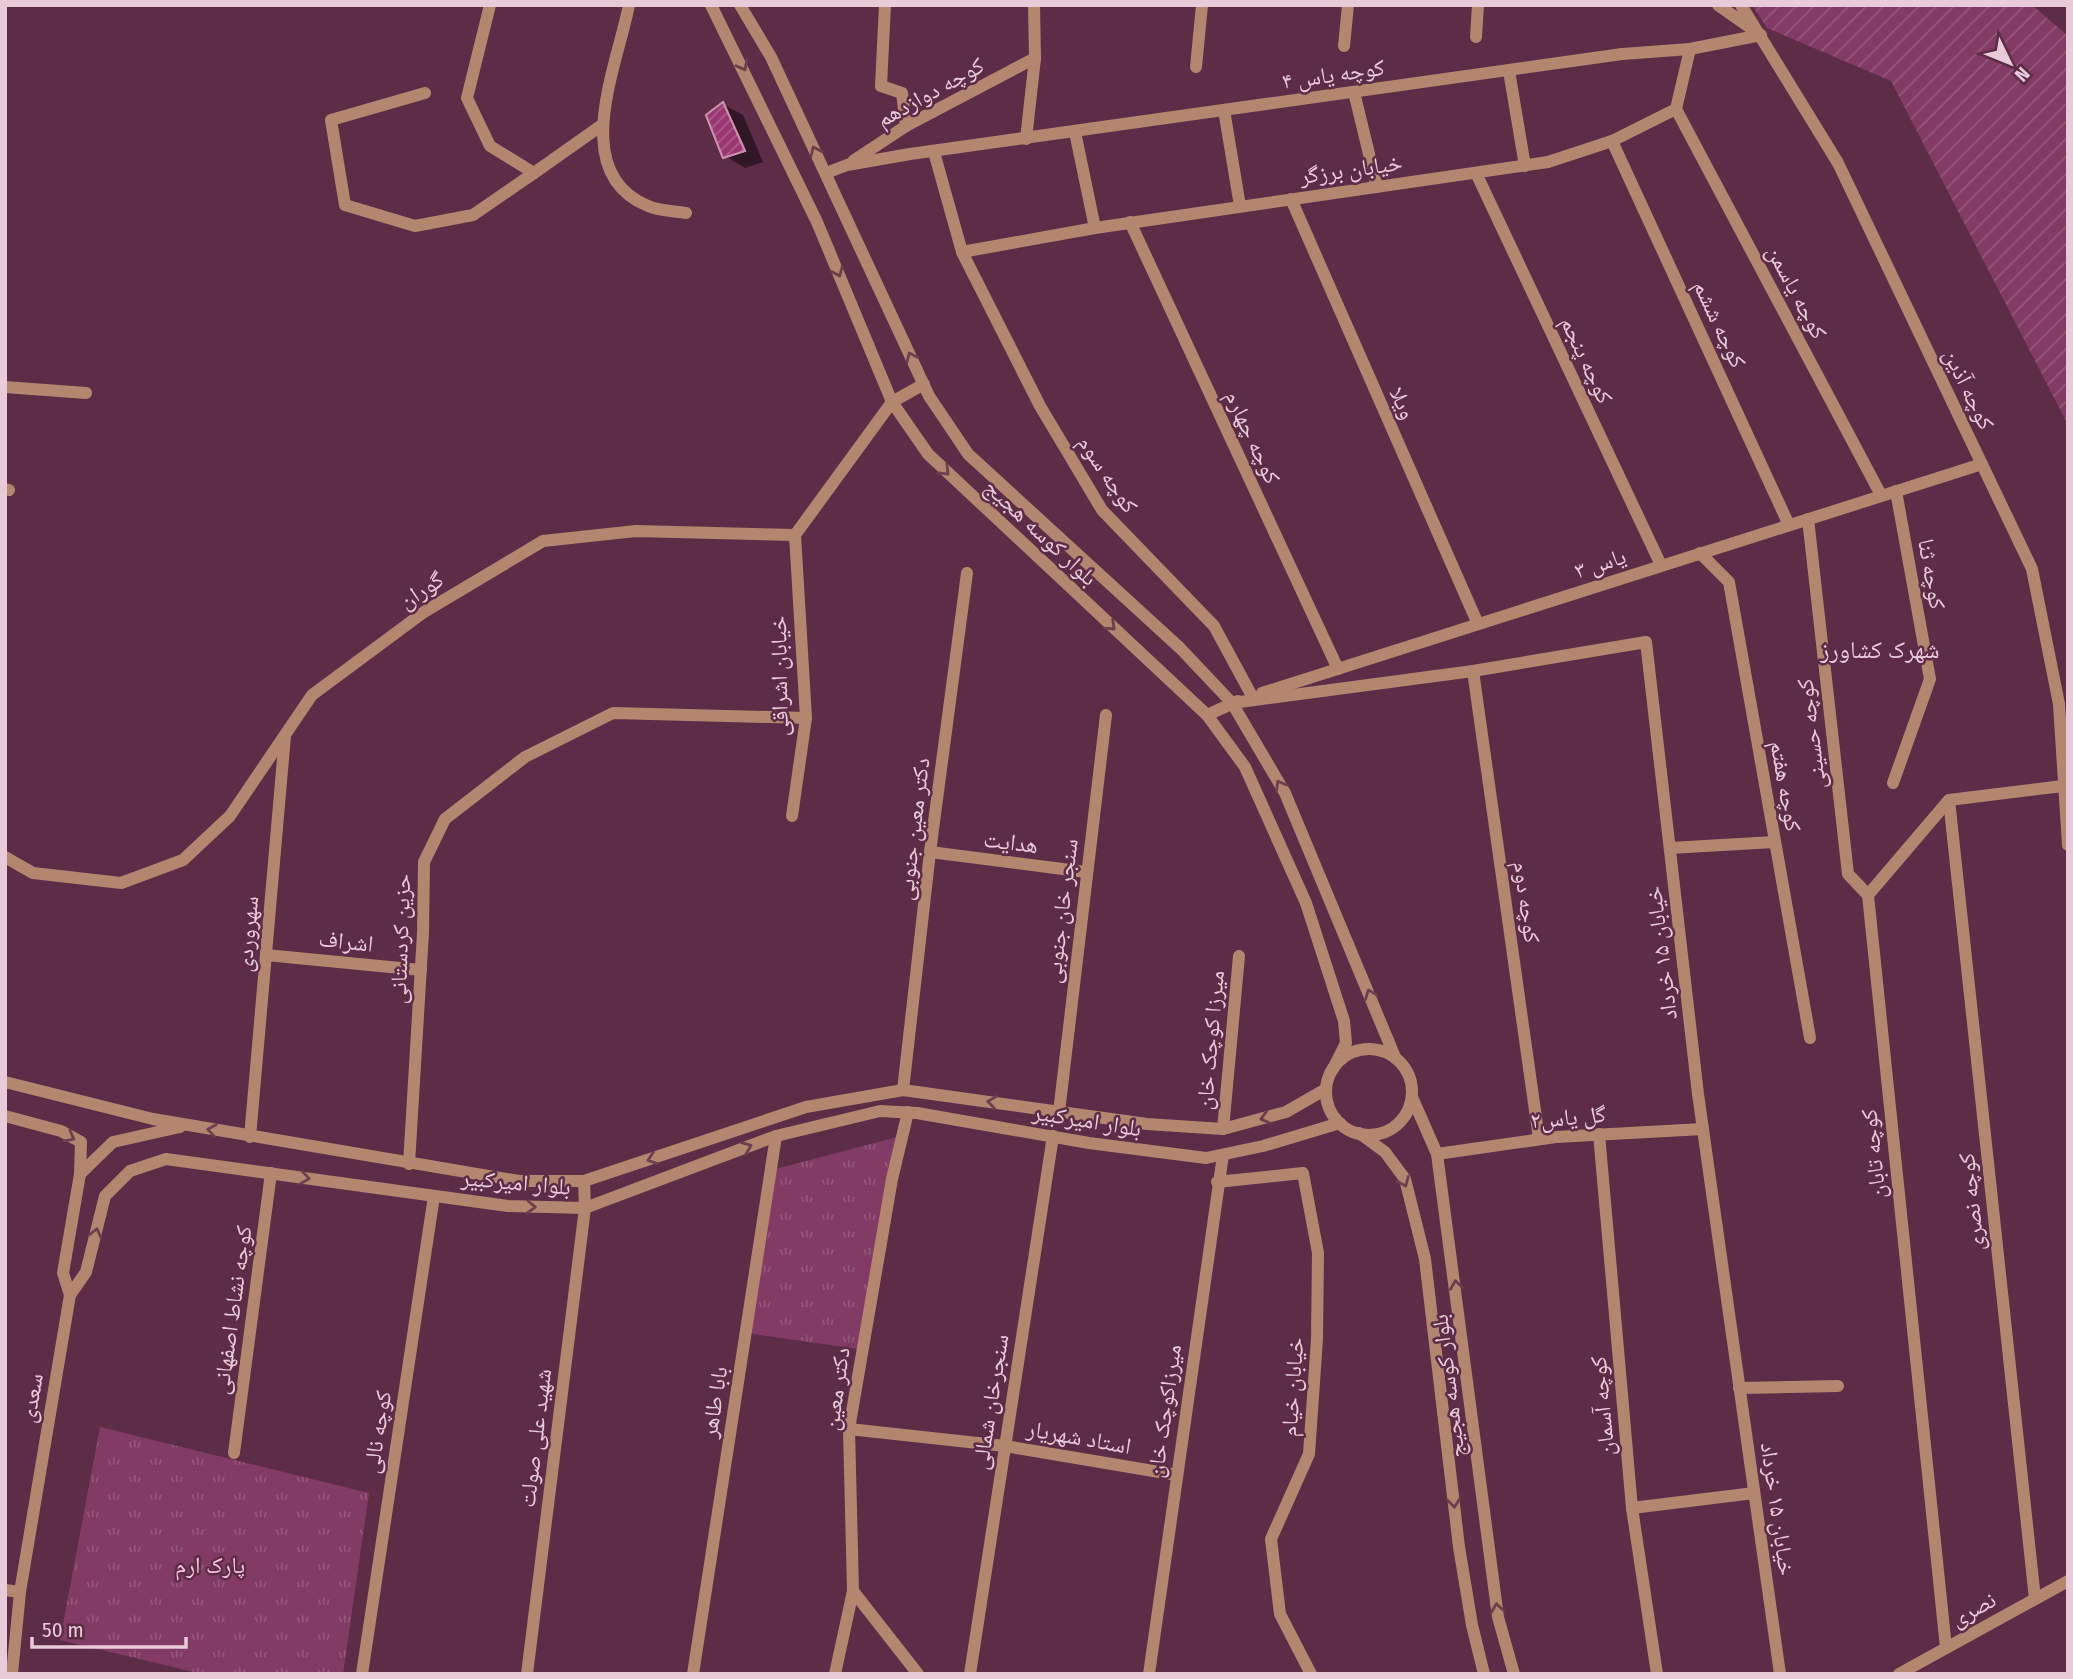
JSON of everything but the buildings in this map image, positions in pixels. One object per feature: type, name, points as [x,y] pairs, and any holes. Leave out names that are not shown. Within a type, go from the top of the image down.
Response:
[{"type":"street","points":[[490,5],[467,98],[490,146],[534,173]]},
{"type":"street","points":[[629,5],[602,125],[603,153],[611,175],[627,193],[649,207],[686,213]]},
{"type":"street","name":"بلوار کوسه هجیج","points":[[711,5],[817,222],[892,402],[928,454],[1207,715],[1245,767],[1306,903],[1344,1021],[1346,1044],[1333,1069]]},
{"type":"street","name":"بلوار کوسه هجیج","points":[[740,5],[771,57],[924,384],[968,454],[1180,648],[1231,703],[1284,793],[1395,1057]]},
{"type":"street","points":[[885,5],[881,86],[902,93],[906,127]]},
{"type":"street","points":[[1026,139],[1035,58],[1034,5]]},
{"type":"street","points":[[1196,67],[1202,5]]},
{"type":"street","points":[[1344,47],[1348,5]]},
{"type":"street","points":[[1476,37],[1478,5]]},
{"type":"street","points":[[1718,5],[1761,35]]},
{"type":"street","name":"کوچه آذین","points":[[1741,5],[1838,163],[2032,569],[2059,704],[2068,845]]},
{"type":"street","name":"کوچه یاس ۴","points":[[847,165],[1622,54],[1690,49],[1761,35]]},
{"type":"street","points":[[1676,109],[1690,49]]},
{"type":"street","name":"کوچه دوازدهم","points":[[847,165],[906,127],[1035,58]]},
{"type":"street","points":[[1509,71],[1525,166]]},
{"type":"street","points":[[1354,92],[1377,187]]},
{"type":"street","points":[[425,93],[331,120],[345,205],[415,226],[473,215],[602,125]]},
{"type":"street","name":"خیابان برزگر","points":[[962,252],[1130,222],[1548,163],[1612,141],[1676,109]]},
{"type":"street","name":"کوچه یاسمن","points":[[1676,109],[1881,495]]},
{"type":"street","points":[[1224,110],[1240,206]]},
{"type":"street","points":[[1075,132],[1095,228]]},
{"type":"street","name":"کوچه ششم","points":[[1612,141],[1789,525]]},
{"type":"street","name":"کوچه سوم","points":[[934,152],[962,252],[1040,406],[1102,510],[1214,626],[1252,696]]},
{"type":"street","points":[[826,173],[847,165]]},
{"type":"street","name":"کوچه پنجم","points":[[1476,173],[1661,565]]},
{"type":"street","name":"ویلا","points":[[1291,199],[1478,624]]},
{"type":"street","name":"کوچه چهارم","points":[[1130,222],[1338,669]]},
{"type":"street","points":[[794,535],[892,402],[924,384]]},
{"type":"street","points":[[5,387],[86,393]]},
{"type":"street","name":"یاس ۳","points":[[1231,703],[1982,464]]},
{"type":"street","name":"کوچه ثنا","points":[[1892,783],[1930,679],[1896,491]]},
{"type":"street","name":"کوچه حسینی","points":[[1808,519],[1848,874],[1868,895]]},
{"type":"street","name":"گوران","points":[[5,857],[33,873],[121,883],[183,860],[230,816],[312,695],[424,612],[543,541],[636,531],[794,535]]},
{"type":"street","name":"خیابان اشراقی","points":[[792,816],[806,718],[794,535]]},
{"type":"street","name":"کوچه هفتم","points":[[1700,553],[1729,582],[1810,1038]]},
{"type":"street","name":"دکتر معین جنوبی","points":[[903,1090],[930,852],[967,573]]},
{"type":"street","name":"خیابان ۱۵ خرداد","points":[[1231,703],[1473,671],[1646,642],[1703,1129],[1780,1674]]},
{"type":"street","name":"کوچه دوم","points":[[1473,671],[1539,1139]]},
{"type":"street","points":[[1207,715],[1231,703]]},
{"type":"street","name":"حزین کردستانی","points":[[409,1164],[421,970],[424,862],[445,819],[525,757],[613,713],[806,718]]},
{"type":"street","name":"سنجر خان جنوبی","points":[[1059,1112],[1106,715]]},
{"type":"street","name":"سهروردی","points":[[250,1137],[285,734]]},
{"type":"street","points":[[1868,895],[1949,800],[2063,786]]},
{"type":"street","name":"کوچه نصری","points":[[1949,800],[2035,1599]]},
{"type":"street","points":[[1670,848],[1774,842]]},
{"type":"street","name":"هدایت","points":[[930,852],[1086,872]]},
{"type":"street","name":"کوچه تابان","points":[[1868,895],[1946,1648]]},
{"type":"street","name":"اشراف","points":[[266,955],[421,970]]},
{"type":"street","name":"میرزا کوچک خان","points":[[1223,1129],[1239,956]]},
{"type":"street","points":[[1361,1049],[1373,1049],[1395,1057],[1409,1075],[1412,1097],[1409,1108],[1393,1127],[1382,1132],[1359,1133],[1340,1123],[1332,1113],[1326,1089],[1333,1069],[1340,1060],[1361,1049]]},
{"type":"street","name":"بلوار امیرکبیر","points":[[5,1082],[187,1126],[519,1181],[583,1181],[806,1107],[903,1090],[1147,1124],[1223,1129],[1286,1112],[1326,1089]]},
{"type":"street","name":"بلوار کوسه هجیج","points":[[1412,1097],[1437,1154],[1498,1617],[1514,1674]]},
{"type":"street","name":"بلوار امیرکبیر","points":[[70,1295],[86,1272],[105,1196],[130,1171],[166,1158],[508,1206],[585,1208],[776,1136],[880,1111],[908,1112],[1206,1158],[1264,1146],[1340,1123]]},
{"type":"street","name":"دکتر معین","points":[[835,1674],[853,1591],[849,1429],[892,1179],[908,1112]]},
{"type":"street","points":[[5,1116],[61,1131],[81,1142],[80,1174],[63,1273],[70,1295]]},
{"type":"street","points":[[80,1174],[113,1142],[187,1126]]},
{"type":"street","name":"گل یاس۲","points":[[1437,1154],[1539,1139],[1703,1129]]},
{"type":"street","name":"بلوار کوسه هجیج","points":[[1359,1133],[1385,1152],[1405,1179],[1425,1259],[1460,1547],[1472,1625],[1484,1674]]},
{"type":"street","name":"کوچه آسمان","points":[[1599,1134],[1632,1508],[1657,1674]]},
{"type":"street","name":"بابا طاهر","points":[[693,1674],[776,1136]]},
{"type":"street","name":"سنجرخان شمالی","points":[[970,1674],[1052,1136]]},
{"type":"street","name":"میرزاکوچک خان","points":[[1149,1674],[1223,1154]]},
{"type":"street","name":"کوچه نشاط اصفهانی","points":[[234,1453],[271,1173]]},
{"type":"street","name":"خیابان خیام","points":[[1217,1182],[1303,1173],[1318,1253],[1317,1339],[1309,1454],[1271,1539],[1280,1614],[1311,1674]]},
{"type":"street","name":"شهید علی صولت","points":[[527,1674],[585,1208],[583,1181]]},
{"type":"street","name":"کوچه نالی","points":[[362,1674],[434,1196]]},
{"type":"street","name":"سعدی","points":[[12,1674],[20,1592],[70,1295]]},
{"type":"street","points":[[1739,1388],[1838,1386]]},
{"type":"street","name":"استاد شهریار","points":[[849,1429],[1005,1446],[1177,1475]]},
{"type":"street","points":[[1632,1508],[1754,1493]]},
{"type":"street","name":"نصری","points":[[1899,1674],[2068,1581]]},
{"type":"street","points":[[5,1590],[20,1592]]},
{"type":"street","points":[[853,1591],[918,1674]]},
{"type":"green space","points":[[1752,5],[2032,5],[2068,36],[2068,425],[1891,81],[1767,28]]},
{"type":"green space","points":[[897,1137],[858,1349],[740,1332],[768,1171]]},
{"type":"green space","name":"پارک ارم","points":[[100,1427],[369,1493],[343,1674],[202,1674],[60,1640]]},
{"type":"district","name":"شهرک کشاورز","points":[[1880,650]]}]
